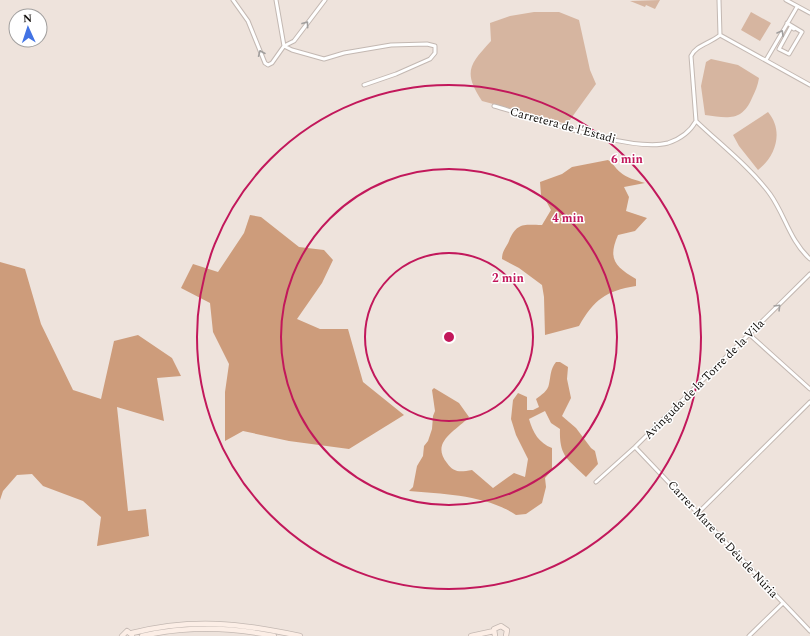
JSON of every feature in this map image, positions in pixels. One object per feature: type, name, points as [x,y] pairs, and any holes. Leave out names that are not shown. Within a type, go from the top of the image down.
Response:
[{"type":"street","points":[[233,0],[248,21],[266,64],[272,63],[284,46],[294,41],[325,0]]},
{"type":"street","points":[[276,0],[284,46]]},
{"type":"street","points":[[719,0],[720,35],[715,40],[693,51],[691,56],[696,121],[765,188],[803,253],[810,259]]},
{"type":"street","points":[[786,0],[810,13]]},
{"type":"street","points":[[766,60],[797,7]]},
{"type":"street","points":[[787,23],[802,32],[789,54],[779,49],[791,28],[795,28]]},
{"type":"street","points":[[720,35],[810,85]]},
{"type":"street","points":[[284,46],[292,50],[324,59],[344,53],[391,45],[427,44],[435,46],[435,53],[430,59],[396,74],[364,85]]},
{"type":"street","name":"Carretera de l'Estadi","points":[[494,106],[590,134],[636,144],[666,143],[676,140],[691,129],[696,121]]},
{"type":"street","name":"Avinguda de la Torre de la Vila","points":[[596,482],[636,447],[810,274]]},
{"type":"street","points":[[750,334],[810,390]]},
{"type":"street","points":[[698,512],[810,402]]},
{"type":"street","name":"Carrer Mare de Déu de Núria","points":[[636,447],[810,631]]},
{"type":"street","points":[[748,636],[783,603]]},
{"type":"street","points":[[122,636],[126,632],[132,635],[162,627],[214,623],[254,626],[300,636]]},
{"type":"street","points":[[470,636],[495,634],[497,626],[503,626],[507,630],[506,636]]},
{"type":"street","points":[[142,636],[182,630],[211,628],[249,631],[274,636]]},
{"type":"shaded area","points":[[660,0],[655,9],[630,1]]},
{"type":"shaded area","points":[[534,12],[559,12],[579,20],[590,70],[596,84],[567,124],[482,101],[472,83],[471,69],[473,63],[491,41],[490,23],[510,16]]},
{"type":"shaded area","points":[[751,12],[771,23],[760,41],[741,30]]},
{"type":"shaded area","points":[[711,59],[738,65],[759,78],[748,106],[739,115],[733,117],[720,117],[705,115],[701,86],[706,62]]},
{"type":"shaded area","points":[[768,112],[776,127],[776,143],[769,158],[758,170],[739,146],[733,135]]},
{"type":"shaded area","points":[[608,160],[625,176],[645,183],[624,187],[629,197],[626,211],[647,218],[635,231],[618,235],[613,251],[615,262],[623,271],[636,279],[636,286],[616,291],[602,298],[590,309],[579,326],[545,335],[544,297],[542,285],[519,268],[502,259],[503,252],[515,230],[526,225],[542,225],[551,210],[541,195],[540,182],[562,174],[572,167]]},
{"type":"shaded area","points":[[250,215],[261,217],[299,247],[324,250],[333,260],[322,283],[297,319],[320,329],[348,329],[363,382],[404,415],[349,449],[289,441],[243,431],[225,441],[225,392],[229,364],[213,332],[210,303],[181,288],[193,264],[218,272],[244,233]]},
{"type":"shaded area","points":[[0,262],[25,269],[41,324],[73,390],[101,399],[114,341],[138,335],[172,358],[181,376],[157,378],[164,421],[117,407],[128,511],[146,509],[149,536],[97,546],[101,517],[83,501],[43,486],[32,474],[17,475],[3,491],[0,500]]},
{"type":"shaded area","points":[[556,362],[560,362],[568,367],[567,379],[571,398],[562,416],[576,428],[595,451],[598,464],[586,477],[566,457],[561,446],[560,429],[551,423],[545,411],[529,419],[532,429],[537,437],[547,446],[552,448],[552,470],[545,478],[546,487],[542,503],[526,514],[516,515],[504,508],[478,499],[409,491],[413,487],[417,466],[423,456],[424,446],[428,441],[432,429],[435,411],[432,390],[434,388],[459,403],[469,417],[447,437],[441,449],[443,456],[452,469],[458,471],[472,470],[493,488],[514,473],[525,477],[528,459],[516,435],[511,419],[513,400],[518,393],[527,397],[527,410],[533,410],[539,407],[536,399],[547,389],[552,370]]}]
